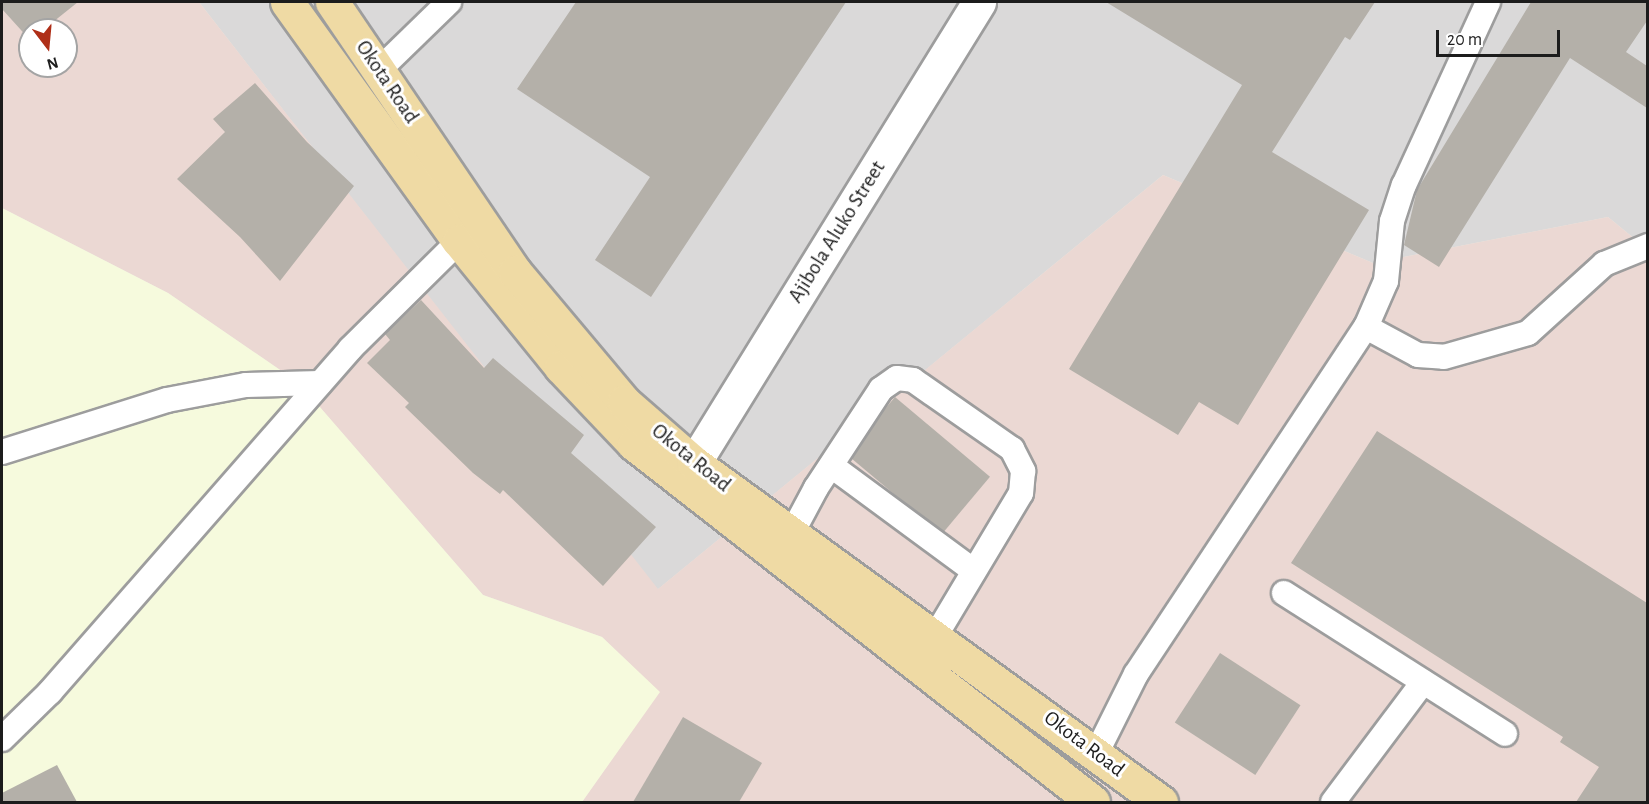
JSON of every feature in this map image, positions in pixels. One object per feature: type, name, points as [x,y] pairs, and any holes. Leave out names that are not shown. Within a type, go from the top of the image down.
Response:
[{"type":"main road","name":"Okota Road","points":[[287,2],[459,241],[561,367],[634,444],[1093,802]]},
{"type":"main road","name":"Okota Road","points":[[332,2],[515,272],[624,402],[694,463],[936,635],[1161,802]]},
{"type":"street","name":"Ajibola Aluko Street","points":[[694,463],[979,2]]},
{"type":"lane","points":[[379,70],[449,2]]},
{"type":"lane","points":[[1096,752],[1136,674],[1366,327],[1386,280],[1392,221],[1404,185],[1488,2]]},
{"type":"lane","points":[[2,739],[50,692],[320,383],[459,241]]},
{"type":"lane","points":[[1366,327],[1418,355],[1444,357],[1528,333],[1604,264],[1647,246]]},
{"type":"lane","points":[[792,533],[816,488],[833,467],[882,389],[897,378],[913,380],[1012,449],[1023,471],[1021,493],[936,635]]},
{"type":"lane","points":[[2,452],[167,400],[246,386],[320,383]]},
{"type":"lane","points":[[833,467],[974,571]]},
{"type":"lane","points":[[1284,593],[1505,734]]},
{"type":"lane","points":[[1333,802],[1423,682]]},
{"type":"shaded area","points":[[2,2],[199,2],[658,589],[1163,175],[1373,263],[1608,217],[1647,249],[1647,802],[582,802],[659,692],[602,637],[483,595],[299,383],[168,293],[2,208]]},
{"type":"shaded area","points":[[199,2],[1647,2],[1647,249],[1608,217],[1373,263],[1163,175],[657,590]]},
{"type":"shaded area","points":[[2,208],[168,293],[299,383],[483,595],[602,637],[660,692],[582,802],[2,802]]},
{"type":"building","points":[[2,2],[78,2],[58,18],[18,18],[18,27],[2,9]]},
{"type":"building","points":[[576,2],[846,2],[651,297],[595,260],[650,177],[517,89]]},
{"type":"building","points":[[1106,2],[1375,2],[1350,40],[1345,37],[1272,152],[1369,210],[1238,425],[1199,402],[1178,435],[1069,369],[1242,85]]},
{"type":"building","points":[[1531,2],[1647,2],[1647,21],[1626,52],[1647,66],[1647,108],[1570,58],[1439,267],[1404,245],[1417,190]]},
{"type":"building","points":[[255,83],[307,142],[354,186],[280,281],[240,237],[177,179],[225,132],[213,119]]},
{"type":"building","points":[[421,300],[484,368],[493,358],[584,435],[571,453],[656,527],[603,586],[503,490],[500,494],[473,473],[405,407],[409,403],[367,363],[390,340],[385,334]]},
{"type":"building","points":[[895,397],[990,477],[942,534],[847,454]]},
{"type":"building","points":[[1377,431],[1647,603],[1647,802],[1576,802],[1599,767],[1560,742],[1563,737],[1291,563]]},
{"type":"building","points":[[1220,653],[1301,705],[1255,775],[1175,723]]},
{"type":"building","points":[[683,717],[762,763],[739,802],[633,802]]},
{"type":"building","points":[[57,765],[77,802],[2,802],[2,793]]}]
